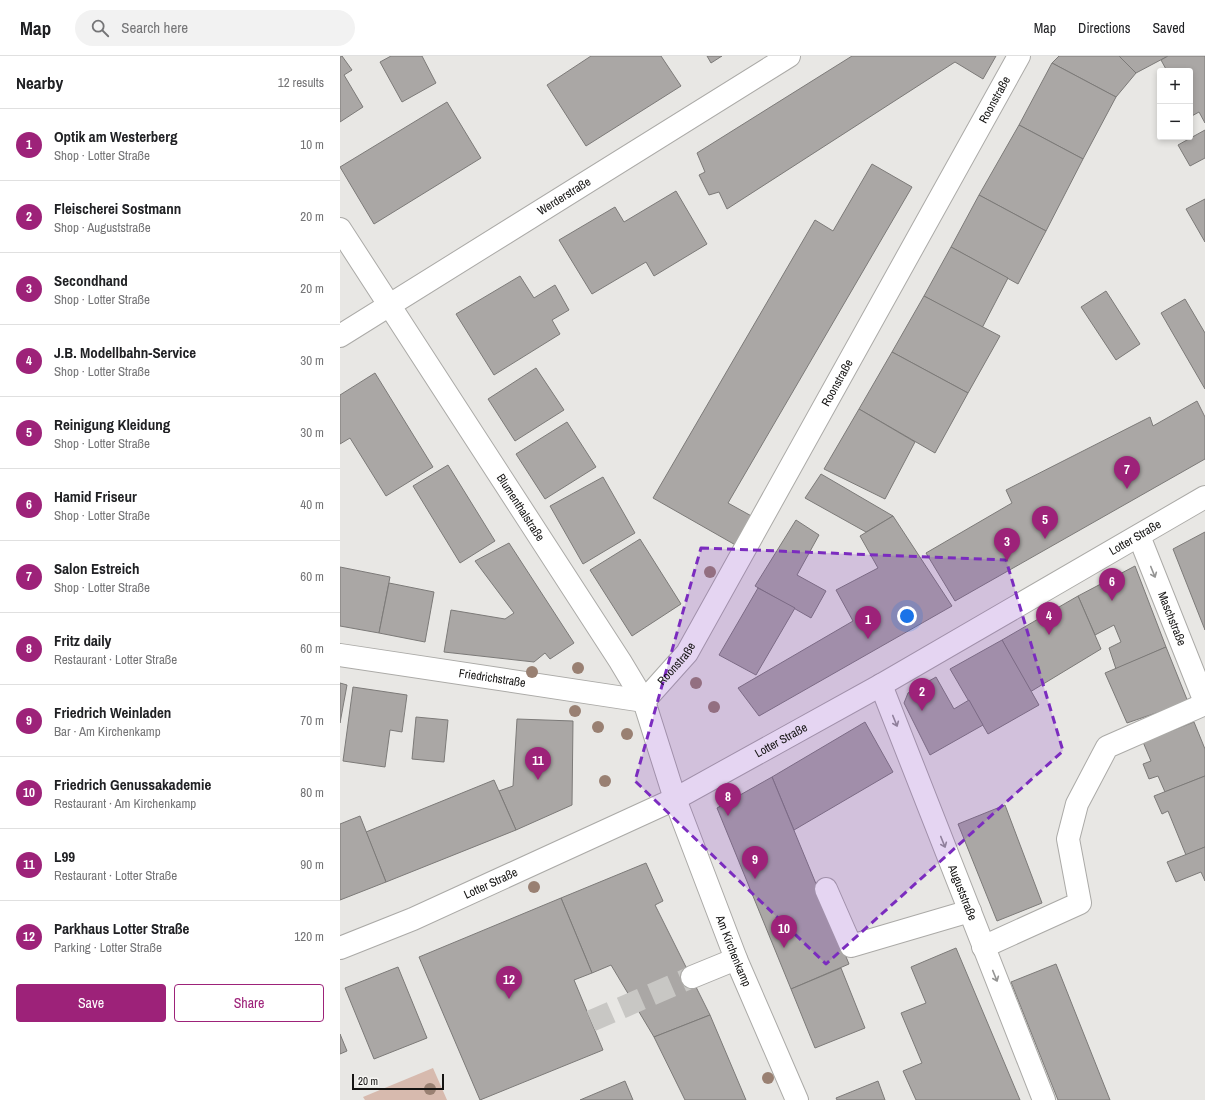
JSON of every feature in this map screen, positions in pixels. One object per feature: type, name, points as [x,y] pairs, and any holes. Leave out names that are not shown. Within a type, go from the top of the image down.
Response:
[{"type":"street","name":"Werderstraße","points":[[340,336],[789,56]]},
{"type":"street","name":"Roonstraße","points":[[644,701],[687,653],[1019,56]]},
{"type":"street","name":"Blumenthalstraße","points":[[340,230],[644,701],[675,799]]},
{"type":"street","name":"Lotter Straße","points":[[340,948],[413,920],[675,799],[881,685],[1205,497]]},
{"type":"street","name":"Maschstraße","points":[[1139,536],[1205,703]]},
{"type":"street","name":"Friedrichstraße","points":[[340,655],[644,701]]},
{"type":"street","name":"Auguststraße","points":[[881,685],[1044,1100]]},
{"type":"street","points":[[983,946],[1080,903],[1068,838],[1077,804],[1107,747],[1205,703]]},
{"type":"street","name":"Am Kirchenkamp","points":[[675,799],[736,959],[797,1100]]},
{"type":"street","points":[[826,889],[851,946],[970,911]]},
{"type":"street","points":[[692,977],[736,959]]},
{"type":"highlighted area","points":[[701,548],[1006,560],[1063,751],[826,964],[635,781]]},
{"type":"shaded area","points":[[433,1068],[447,1100],[365,1100],[363,1097]]},
{"type":"building","points":[[342,56],[352,70],[344,75],[363,107],[340,122],[340,57]]},
{"type":"building","points":[[391,56],[422,56],[436,83],[402,102],[380,62]]},
{"type":"building","points":[[591,56],[661,56],[681,86],[586,146],[547,85]]},
{"type":"building","points":[[707,56],[722,56],[711,63]]},
{"type":"building","points":[[852,56],[996,56],[983,79],[955,62],[727,209],[719,192],[709,195],[699,175],[705,172],[697,153]]},
{"type":"building","points":[[1059,56],[1119,56],[1136,73],[1116,97],[1052,63]]},
{"type":"building","points":[[1119,56],[1168,56],[1136,73]]},
{"type":"building","points":[[1168,56],[1205,56],[1205,123],[1199,112],[1193,115],[1193,68],[1165,68],[1161,60]]},
{"type":"building","points":[[1052,63],[1116,97],[1083,159],[1019,125]]},
{"type":"building","points":[[447,102],[481,158],[374,224],[340,167]]},
{"type":"building","points":[[1019,125],[1083,159],[1046,231],[979,195]]},
{"type":"building","points":[[1205,130],[1205,158],[1190,166],[1178,145],[1187,140],[1193,140],[1193,137]]},
{"type":"building","points":[[872,164],[912,187],[728,503],[755,518],[739,547],[653,498],[815,220],[833,231]]},
{"type":"building","points":[[676,191],[707,244],[654,276],[646,262],[592,294],[559,240],[615,207],[624,222]]},
{"type":"building","points":[[979,195],[1046,231],[1018,284],[951,247]]},
{"type":"building","points":[[1205,199],[1205,242],[1186,209]]},
{"type":"building","points":[[951,247],[1008,278],[982,328],[924,296]]},
{"type":"building","points":[[520,276],[534,298],[555,285],[569,310],[552,320],[560,334],[494,375],[456,314]]},
{"type":"building","points":[[1106,291],[1140,344],[1116,360],[1081,307]]},
{"type":"building","points":[[924,296],[1000,336],[968,393],[892,352]]},
{"type":"building","points":[[1185,299],[1205,333],[1205,389],[1161,313]]},
{"type":"building","points":[[892,352],[968,393],[935,453],[859,409]]},
{"type":"building","points":[[536,368],[564,410],[515,441],[488,399]]},
{"type":"building","points":[[375,373],[433,467],[386,496],[350,438],[340,444],[340,395]]},
{"type":"building","points":[[1197,401],[1205,417],[1205,459],[955,601],[926,553],[1012,503],[1006,490],[1150,417],[1153,426]]},
{"type":"building","points":[[859,409],[915,442],[885,499],[824,469]]},
{"type":"building","points":[[567,422],[596,467],[545,499],[516,454]]},
{"type":"building","points":[[448,465],[495,541],[460,563],[413,486]]},
{"type":"building","points":[[821,474],[893,516],[866,532],[805,498]]},
{"type":"building","points":[[603,477],[635,533],[583,564],[550,506]]},
{"type":"building","points":[[893,516],[952,606],[759,716],[738,688],[853,621],[836,590],[878,568],[860,536]]},
{"type":"building","points":[[796,520],[819,535],[797,575],[826,591],[811,618],[755,586]]},
{"type":"building","points":[[1205,532],[1205,630],[1173,549]]},
{"type":"building","points":[[640,539],[681,604],[632,636],[590,570]]},
{"type":"building","points":[[509,543],[574,643],[550,659],[545,653],[534,662],[444,652],[451,610],[505,619],[514,613],[475,561]]},
{"type":"building","points":[[1135,566],[1166,647],[1116,669],[1109,648],[1121,642],[1114,625],[1095,635],[1078,596]]},
{"type":"building","points":[[340,567],[390,577],[379,633],[340,626]]},
{"type":"building","points":[[389,583],[434,592],[425,642],[379,633]]},
{"type":"building","points":[[758,588],[795,608],[756,675],[719,655]]},
{"type":"building","points":[[1078,596],[1101,649],[1030,692],[1002,640]]},
{"type":"building","points":[[1002,640],[1039,705],[988,734],[950,669]]},
{"type":"building","points":[[1166,647],[1188,702],[1127,723],[1105,673]]},
{"type":"building","points":[[936,677],[954,709],[969,700],[983,725],[930,755],[904,703],[908,693]]},
{"type":"building","points":[[340,683],[347,685],[340,723]]},
{"type":"building","points":[[353,687],[407,695],[402,732],[390,730],[385,767],[343,761]]},
{"type":"building","points":[[416,717],[448,720],[444,762],[412,759]]},
{"type":"building","points":[[517,719],[573,721],[572,805],[516,830],[499,791],[513,786]]},
{"type":"building","points":[[865,722],[893,772],[794,830],[772,777]]},
{"type":"building","points":[[1194,722],[1205,749],[1205,776],[1165,792],[1158,776],[1149,779],[1143,764],[1151,761],[1143,742]]},
{"type":"building","points":[[1205,776],[1205,847],[1186,855],[1168,811],[1162,814],[1154,796]]},
{"type":"building","points":[[772,777],[849,964],[791,989],[717,808]]},
{"type":"building","points":[[494,780],[516,830],[386,882],[366,832]]},
{"type":"building","points":[[1005,805],[1042,903],[997,921],[958,824]]},
{"type":"building","points":[[360,816],[386,882],[340,900],[340,824]]},
{"type":"building","points":[[1205,847],[1205,881],[1201,872],[1176,882],[1167,862]]},
{"type":"building","points":[[646,863],[663,901],[655,905],[710,1015],[654,1037],[611,965],[592,973],[561,898]]},
{"type":"building","points":[[561,898],[592,973],[574,980],[603,1050],[480,1100],[419,957]]},
{"type":"building","points":[[956,948],[1020,1100],[916,1100],[903,1071],[922,1063],[901,1013],[926,1003],[911,967]]},
{"type":"building","points":[[1056,964],[1110,1100],[1058,1100],[1011,982]]},
{"type":"building","points":[[398,967],[427,1038],[374,1059],[345,988]]},
{"type":"building","points":[[841,968],[865,1028],[815,1048],[791,989]]},
{"type":"building","points":[[710,1015],[746,1100],[685,1100],[654,1037]]},
{"type":"building","points":[[340,1034],[347,1051],[340,1054]]},
{"type":"building","points":[[625,1081],[633,1100],[580,1100]]},
{"type":"building","points":[[878,1081],[885,1100],[837,1100],[836,1098]]},
{"type":"tunnel","points":[[591,1021],[692,977]]},
{"type":"place","name":"Salon Estreich","points":[[1127,489]]},
{"type":"place","name":"Reinigung Kleidung","points":[[1045,539]]},
{"type":"place","name":"Secondhand","points":[[1007,561]]},
{"type":"place","name":"Hamid Friseur","points":[[1112,601]]},
{"type":"place","name":"J.B. Modellbahn-Service","points":[[1049,635]]},
{"type":"place","name":"Optik am Westerberg","points":[[868,639]]},
{"type":"place","name":"Fleischerei Sostmann","points":[[922,711]]},
{"type":"place","name":"L99","points":[[538,780]]},
{"type":"place","name":"Fritz daily","points":[[728,816]]},
{"type":"place","name":"Friedrich Weinladen","points":[[755,879]]},
{"type":"place","name":"Friedrich Genussakademie","points":[[784,948]]},
{"type":"place","name":"Parkhaus Lotter Straße","points":[[509,999]]}]
